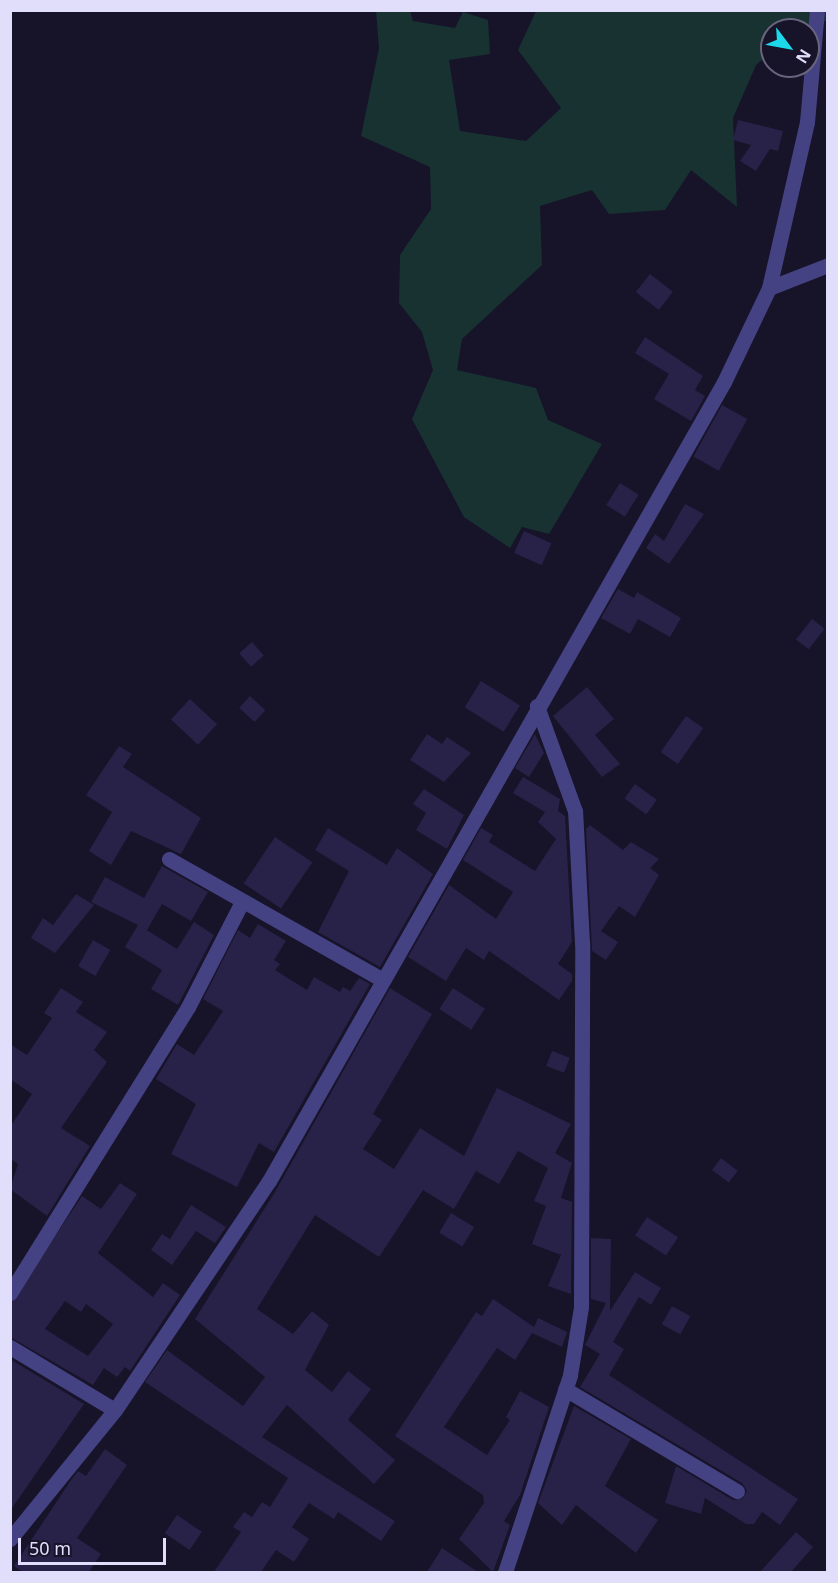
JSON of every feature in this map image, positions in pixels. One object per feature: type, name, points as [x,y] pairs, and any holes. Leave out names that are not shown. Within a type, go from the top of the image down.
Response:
[{"type":"street","points":[[10,1539],[115,1410],[269,1181],[537,706],[724,381],[769,288],[807,122],[817,10]]},
{"type":"street","points":[[769,288],[828,265]]},
{"type":"street","points":[[505,1572],[565,1389],[581,1307],[582,943],[574,811],[537,706]]},
{"type":"street","points":[[169,859],[383,980]]},
{"type":"street","points":[[10,1293],[188,1006],[242,902]]},
{"type":"street","points":[[10,1347],[115,1410]]},
{"type":"street","points":[[565,1389],[737,1491]]},
{"type":"green space","points":[[376,11],[410,11],[413,21],[455,28],[463,12],[488,20],[490,54],[449,60],[460,131],[526,141],[561,108],[518,50],[536,11],[827,11],[827,20],[820,24],[820,18],[760,18],[760,62],[756,65],[733,118],[737,207],[691,170],[665,210],[609,214],[592,190],[540,206],[542,265],[462,339],[457,370],[536,388],[548,420],[602,444],[549,534],[522,527],[510,548],[464,517],[412,419],[433,370],[422,332],[399,303],[400,255],[431,209],[430,167],[361,136],[379,48]]},
{"type":"building","points":[[738,120],[783,131],[778,151],[770,149],[756,171],[740,161],[751,145],[733,140]]},
{"type":"building","points":[[650,274],[673,292],[659,310],[636,292]]},
{"type":"building","points":[[645,337],[703,376],[695,390],[705,396],[691,421],[654,399],[669,374],[635,353]]},
{"type":"building","points":[[722,405],[747,419],[719,471],[693,457]]},
{"type":"building","points":[[620,483],[639,495],[625,517],[606,505]]},
{"type":"building","points":[[685,504],[704,514],[669,564],[646,548],[655,534],[664,541]]},
{"type":"building","points":[[524,531],[551,543],[542,565],[514,553]]},
{"type":"building","points":[[618,589],[634,598],[637,592],[681,618],[670,637],[638,619],[630,634],[601,618]]},
{"type":"building","points":[[812,619],[825,629],[809,649],[796,639]]},
{"type":"building","points":[[252,642],[264,656],[251,667],[239,653]]},
{"type":"building","points":[[481,681],[520,705],[504,732],[465,707]]},
{"type":"building","points":[[587,687],[614,719],[595,735],[620,764],[602,777],[553,716]]},
{"type":"building","points":[[250,696],[265,710],[254,722],[239,708]]},
{"type":"building","points":[[190,699],[217,724],[198,745],[171,719]]},
{"type":"building","points":[[686,716],[703,728],[678,764],[661,752]]},
{"type":"building","points":[[427,734],[442,744],[447,737],[471,753],[444,782],[410,760]]},
{"type":"building","points":[[535,734],[544,753],[529,777],[515,768]]},
{"type":"building","points":[[119,746],[132,754],[123,767],[201,818],[181,854],[131,831],[111,865],[89,851],[112,812],[86,795]]},
{"type":"building","points":[[523,777],[560,799],[558,811],[565,816],[572,942],[558,964],[572,974],[572,981],[559,1000],[489,951],[484,960],[466,948],[446,981],[408,957],[449,885],[496,919],[513,892],[463,860],[481,828],[493,835],[489,842],[535,871],[556,839],[538,822],[545,812],[513,793]]},
{"type":"building","points":[[635,784],[657,800],[646,814],[624,799]]},
{"type":"building","points":[[424,789],[464,815],[447,849],[416,830],[426,813],[413,804]]},
{"type":"building","points":[[590,825],[623,850],[631,842],[659,859],[650,868],[659,875],[635,917],[619,906],[601,931],[618,942],[606,960],[592,951],[586,829]]},
{"type":"building","points":[[328,828],[387,865],[397,848],[433,874],[380,967],[318,932],[349,871],[315,850]]},
{"type":"building","points":[[275,837],[312,862],[281,909],[244,883]]},
{"type":"building","points":[[162,866],[208,892],[191,921],[162,904],[147,930],[142,927],[177,949],[194,922],[214,935],[178,1005],[151,989],[162,970],[125,947],[138,925],[91,902],[105,877],[144,898]]},
{"type":"building","points":[[76,894],[94,905],[55,953],[31,938],[43,918],[53,925]]},
{"type":"building","points":[[258,924],[286,941],[274,960],[280,964],[275,970],[307,990],[314,977],[340,992],[343,987],[350,991],[359,978],[370,984],[274,1152],[259,1143],[237,1187],[171,1154],[196,1104],[156,1079],[177,1044],[194,1055],[223,1011],[203,999],[238,930],[250,938]]},
{"type":"building","points":[[93,940],[110,950],[95,976],[78,966]]},
{"type":"building","points":[[61,988],[83,1002],[76,1012],[107,1032],[94,1050],[107,1062],[61,1128],[90,1146],[47,1216],[10,1189],[18,1164],[10,1159],[10,1127],[32,1094],[10,1079],[10,1044],[27,1055],[52,1018],[44,1013]]},
{"type":"building","points":[[390,988],[432,1014],[373,1114],[382,1120],[363,1149],[394,1169],[420,1128],[464,1156],[497,1088],[571,1124],[555,1153],[572,1163],[561,1198],[572,1202],[571,1294],[548,1286],[561,1255],[532,1244],[546,1206],[534,1201],[548,1168],[518,1151],[499,1184],[476,1171],[454,1209],[423,1190],[379,1257],[315,1215],[257,1309],[293,1334],[312,1311],[329,1325],[305,1370],[332,1392],[348,1371],[371,1389],[348,1420],[395,1460],[374,1484],[287,1405],[262,1437],[395,1521],[381,1541],[338,1512],[334,1519],[309,1503],[292,1527],[309,1539],[294,1562],[276,1550],[261,1572],[214,1572],[241,1532],[233,1527],[244,1512],[252,1517],[262,1502],[270,1507],[288,1478],[145,1382],[167,1350],[243,1406],[265,1377],[195,1319],[275,1192]]},
{"type":"building","points":[[453,988],[485,1009],[471,1030],[439,1009]]},
{"type":"building","points":[[552,1051],[570,1058],[564,1073],[546,1066]]},
{"type":"building","points":[[721,1158],[738,1171],[729,1183],[712,1170]]},
{"type":"building","points":[[120,1183],[137,1194],[98,1253],[153,1297],[163,1283],[180,1295],[130,1371],[125,1367],[117,1377],[104,1368],[93,1385],[10,1337],[10,1303],[82,1196],[101,1209]],"holes":[[[65,1301],[81,1312],[86,1304],[113,1324],[88,1356],[45,1329]]]},
{"type":"building","points":[[191,1205],[226,1227],[215,1243],[196,1231],[172,1265],[151,1250],[162,1234],[170,1239]]},
{"type":"building","points":[[451,1213],[474,1227],[462,1247],[439,1233]]},
{"type":"building","points":[[647,1217],[678,1237],[666,1256],[635,1235]]},
{"type":"building","points":[[591,1238],[611,1239],[610,1311],[635,1272],[661,1288],[651,1305],[639,1297],[613,1342],[624,1349],[609,1375],[798,1499],[780,1525],[762,1512],[754,1524],[746,1524],[705,1498],[701,1514],[665,1503],[676,1466],[733,1500],[742,1499],[747,1491],[742,1483],[580,1387],[600,1354],[585,1345],[606,1303],[591,1299]]},
{"type":"building","points":[[493,1299],[534,1327],[538,1318],[567,1332],[562,1347],[532,1333],[515,1360],[497,1348],[444,1427],[487,1455],[510,1420],[506,1417],[520,1391],[549,1407],[520,1495],[504,1521],[510,1525],[493,1572],[459,1539],[484,1503],[483,1495],[395,1436],[476,1312],[482,1316]]},
{"type":"building","points":[[672,1306],[690,1316],[680,1335],[662,1324]]},
{"type":"building","points":[[10,1359],[84,1404],[10,1511]]},
{"type":"building","points":[[574,1406],[631,1439],[605,1486],[658,1520],[636,1553],[576,1505],[562,1525],[538,1503]]},
{"type":"building","points":[[105,1449],[127,1465],[77,1538],[101,1554],[89,1572],[23,1572],[14,1566],[78,1471],[86,1476]]},
{"type":"building","points":[[177,1515],[202,1532],[190,1550],[165,1533]]},
{"type":"building","points":[[796,1532],[813,1547],[791,1572],[760,1572]]},
{"type":"building","points":[[442,1548],[478,1572],[427,1572]]}]
